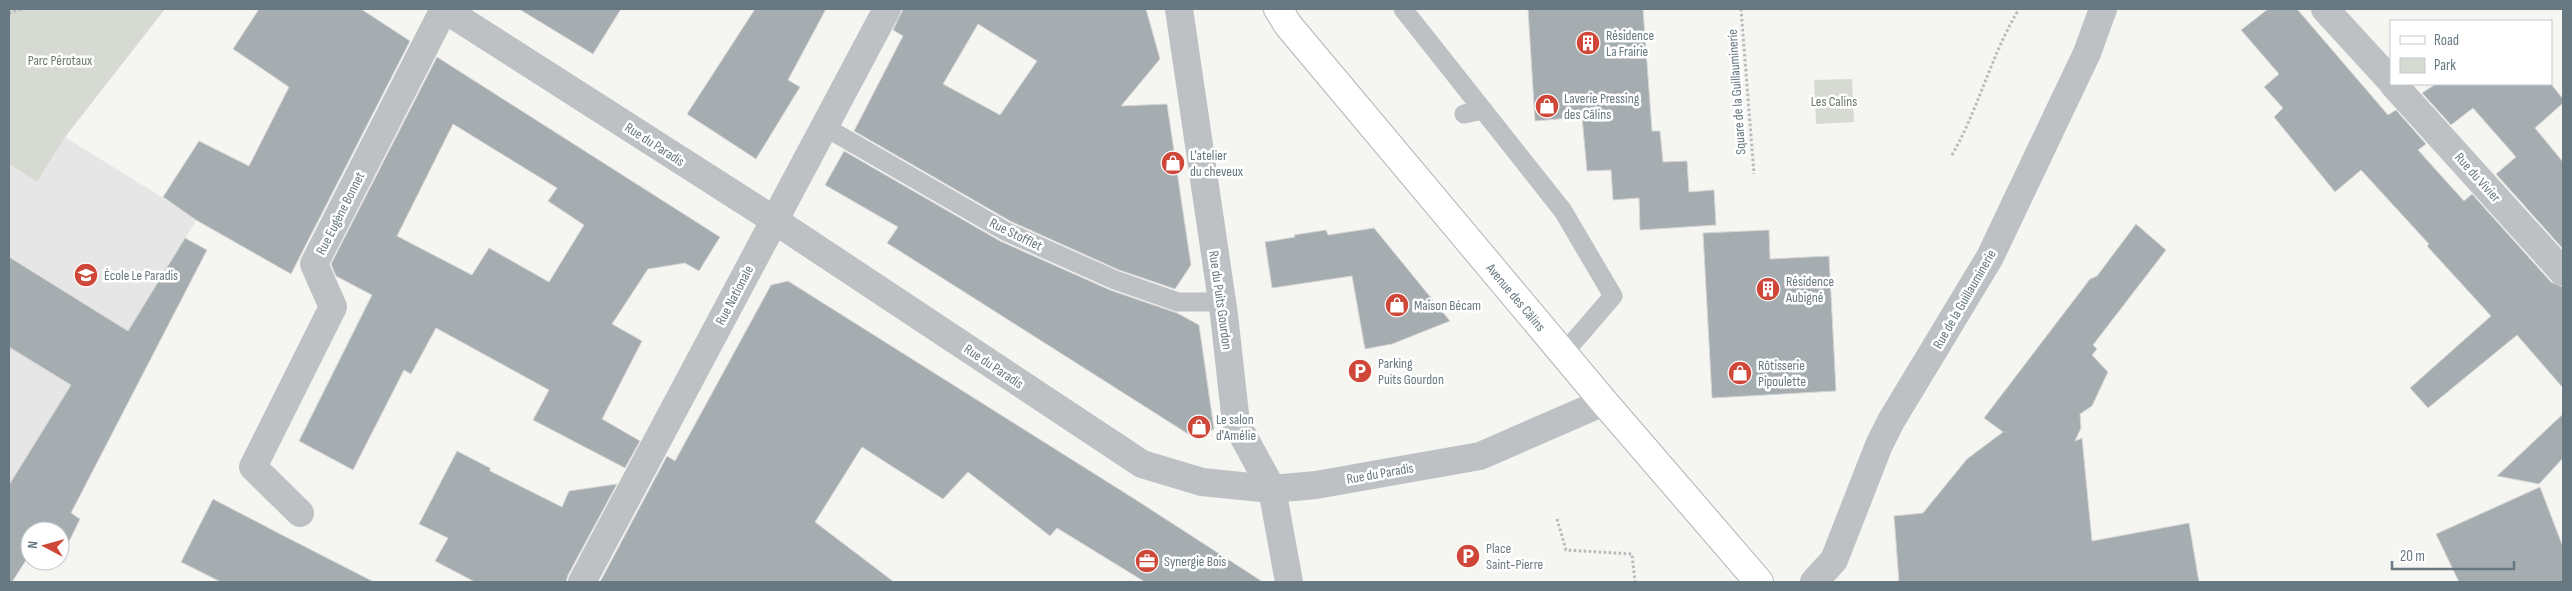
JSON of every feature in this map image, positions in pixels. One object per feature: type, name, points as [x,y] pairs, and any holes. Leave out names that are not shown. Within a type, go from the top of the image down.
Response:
[{"type":"main road","name":"Avenue des Câlins","points":[[1278,9],[1288,25],[1604,402],[1759,582]]},
{"type":"street","name":"Rue du Paradis","points":[[444,9],[774,220],[1142,464],[1202,482],[1272,489],[1316,485],[1480,456],[1604,402]]},
{"type":"street","name":"Rue Eugène Bonnet","points":[[300,513],[253,468],[333,307],[314,264],[444,9]]},
{"type":"street","name":"Rue Nationale","points":[[582,582],[887,9]]},
{"type":"street","name":"Rue du Puits Gourdon","points":[[1179,9],[1222,302],[1236,423],[1272,489],[1288,582]]},
{"type":"street","name":"Rue de la Guillauminerie","points":[[1814,582],[1834,560],[1879,445],[1891,421],[1990,257],[2087,53],[2103,9]]},
{"type":"street","name":"Rue du Vivier","points":[[2325,9],[2390,80]]},
{"type":"street","name":"Rue du Vivier","points":[[2395,85],[2563,272]]},
{"type":"lane","points":[[1403,9],[1563,212],[1613,296],[1564,354]]},
{"type":"lane","points":[[1464,114],[1482,110]]},
{"type":"lane","name":"Rue Stofflet","points":[[825,127],[1005,231],[1116,280],[1178,302],[1222,302]]},
{"type":"path","points":[[9,13],[22,9]]},
{"type":"path","name":"Square de la Guillauminerie","points":[[1741,9],[1754,174]]},
{"type":"path","points":[[1952,155],[1969,126],[2005,31],[2019,9]]},
{"type":"path","points":[[1557,519],[1566,550],[1632,554],[1635,582]]},
{"type":"shaded area","name":"École Le Paradis","points":[[65,137],[197,219],[9,524],[9,164],[37,182]]},
{"type":"green space","name":"Parc Pérotaux","points":[[9,9],[165,9],[65,137],[37,182],[9,164]]},
{"type":"green space","name":"Les Calins","points":[[1852,79],[1854,122],[1816,124],[1814,80]]},
{"type":"building","points":[[259,9],[361,9],[410,41],[291,274],[196,220],[163,197],[199,141],[249,166],[289,87],[233,49]]},
{"type":"building","points":[[519,9],[621,9],[593,54]]},
{"type":"building","points":[[755,9],[826,9],[788,80],[800,87],[756,159],[687,114]]},
{"type":"building","points":[[903,9],[1146,9],[1160,59],[1121,106],[1167,104],[1191,265],[1175,289],[1119,270],[1010,221],[854,131],[903,36],[893,30]],"holes":[[[978,24],[1037,61],[1000,115],[943,84]]]},
{"type":"building","points":[[1528,9],[1643,9],[1652,131],[1660,131],[1663,162],[1687,161],[1689,192],[1714,190],[1716,225],[1640,230],[1639,198],[1613,200],[1611,170],[1587,171],[1582,117],[1535,121]]},
{"type":"building","points":[[2268,9],[2297,9],[2388,115],[2396,110],[2426,144],[2418,150],[2464,201],[2472,194],[2551,282],[2563,287],[2563,388],[2517,335],[2428,408],[2410,388],[2491,316],[2427,246],[2429,244],[2361,170],[2335,192],[2274,117],[2283,108],[2264,87],[2279,74],[2241,30]]},
{"type":"building","points":[[437,57],[720,237],[699,271],[685,263],[648,269],[612,324],[642,341],[602,419],[640,441],[625,468],[533,420],[549,390],[436,328],[411,374],[404,370],[353,470],[299,441],[372,295],[336,276],[331,264]],"holes":[[[453,124],[557,188],[548,201],[584,225],[549,282],[489,248],[472,275],[397,236]]]},
{"type":"building","points":[[2434,85],[2552,85],[2563,99],[2563,103],[2535,128],[2563,162],[2563,249],[2496,174],[2516,157],[2473,108],[2451,125],[2422,93]]},
{"type":"building","points":[[844,151],[1000,241],[1110,290],[1177,313],[1199,325],[1214,429],[1196,439],[887,243],[898,227],[825,185]]},
{"type":"building","points":[[2136,224],[2166,250],[2093,345],[2097,349],[2092,355],[2108,372],[2092,406],[2080,414],[2081,428],[2075,441],[2082,438],[2092,541],[2189,523],[2199,582],[1899,582],[1894,516],[1923,513],[1967,459],[2003,432],[1984,418],[2090,279],[2097,276]]},
{"type":"building","name":"Maison Bécam","points":[[1374,228],[1450,321],[1392,344],[1365,349],[1352,276],[1272,288],[1265,242],[1326,230],[1328,235]]},
{"type":"building","name":"Résidence Aubigné","points":[[1769,230],[1770,259],[1829,256],[1836,391],[1712,398],[1703,233]]},
{"type":"building","points":[[185,238],[207,250],[71,513],[80,519],[70,540],[70,521],[20,521],[20,570],[12,582],[9,582],[9,485],[71,385],[9,347],[9,257],[128,331]]},
{"type":"building","points":[[788,281],[1263,582],[1145,582],[1057,528],[1050,536],[968,472],[943,499],[862,447],[815,522],[894,582],[600,582],[667,456],[675,461],[771,285]]},
{"type":"building","points":[[2563,414],[2563,458],[2539,484],[2497,476]]},
{"type":"building","points":[[457,451],[490,468],[490,471],[562,507],[569,491],[617,484],[566,582],[475,582],[435,561],[448,538],[419,524]]},
{"type":"building","points":[[2540,487],[2563,547],[2563,582],[2459,582],[2436,534]]},
{"type":"building","points":[[213,499],[374,582],[221,582],[181,562]]},
{"type":"place","name":"Résidence La Frairie","points":[[1588,43]]},
{"type":"place","name":"Laverie Pressing des Câlins","points":[[1547,106]]},
{"type":"place","name":"L'atelier du cheveux","points":[[1173,163]]},
{"type":"place","name":"École Le Paradis","points":[[86,275]]},
{"type":"place","name":"Résidence Aubigné","points":[[1768,289]]},
{"type":"place","name":"Maison Bécam","points":[[1397,305]]},
{"type":"place","name":"Parking Puits Gourdon","points":[[1360,371]]},
{"type":"place","name":"Rôtisserie Pipoulette","points":[[1740,373]]},
{"type":"place","name":"Le salon d'Amélie","points":[[1199,427]]},
{"type":"place","name":"Place Saint-Pierre","points":[[1468,556]]},
{"type":"place","name":"Synergie Bois","points":[[1147,561]]}]
